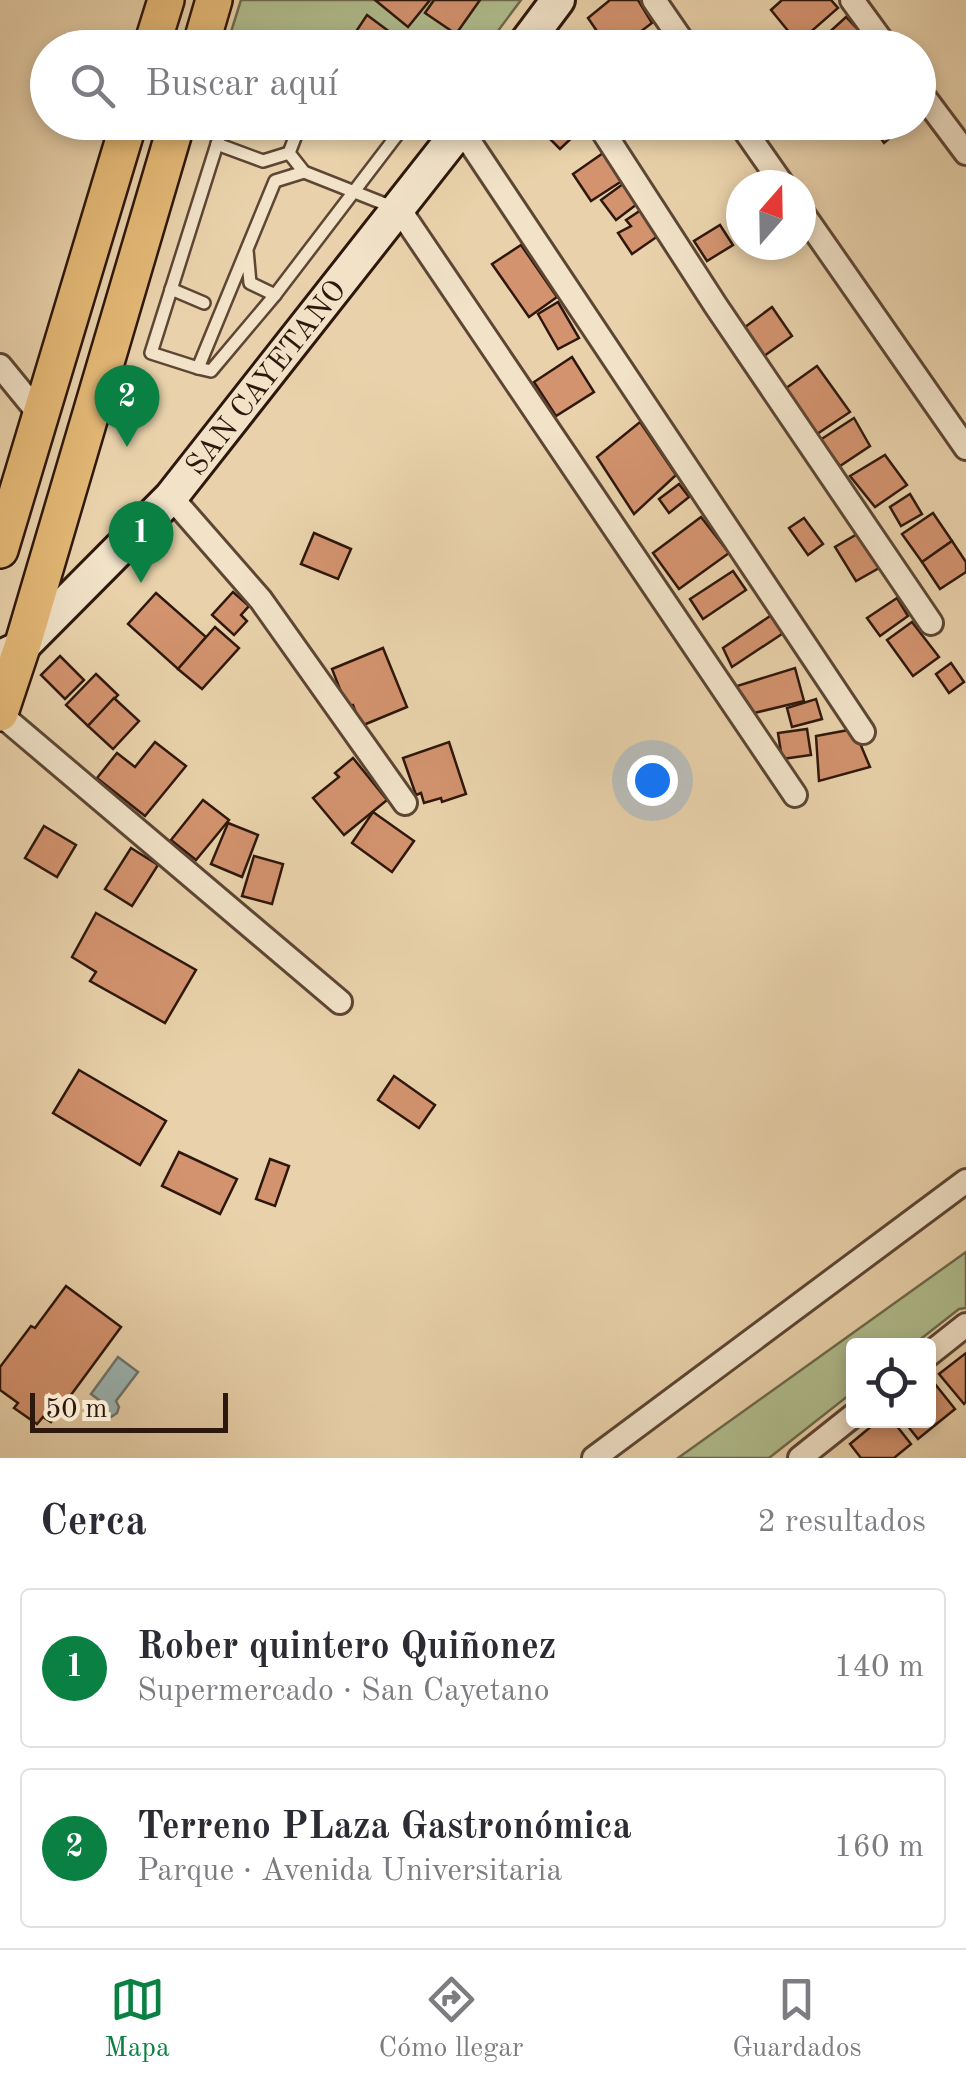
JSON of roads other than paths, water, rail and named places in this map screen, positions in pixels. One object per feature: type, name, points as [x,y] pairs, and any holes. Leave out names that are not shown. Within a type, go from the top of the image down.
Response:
[{"type":"main road","points":[[157,30],[166,0]]},
{"type":"main road","points":[[205,30],[214,0]]},
{"type":"main road","points":[[541,30],[558,0]]},
{"type":"main road","points":[[0,550],[124,140]]},
{"type":"main road","points":[[0,713],[11,652],[172,140]]},
{"type":"main road","name":"SAN CAYETANO","points":[[11,652],[171,497],[453,140]]},
{"type":"street","points":[[654,0],[675,30]]},
{"type":"street","points":[[852,0],[874,30]]},
{"type":"street","points":[[936,114],[966,153]]},
{"type":"street","points":[[473,140],[863,732]]},
{"type":"street","points":[[609,140],[930,624]]},
{"type":"street","points":[[751,140],[772,170]]},
{"type":"street","points":[[399,210],[794,795]]},
{"type":"street","points":[[816,233],[966,448]]},
{"type":"street","points":[[0,366],[41,416]]},
{"type":"street","points":[[171,497],[261,600],[406,803]]},
{"type":"street","points":[[0,713],[340,1002]]},
{"type":"street","points":[[594,1458],[966,1181]]},
{"type":"street","points":[[936,1349],[966,1325]]},
{"type":"street","points":[[800,1458],[846,1421]]},
{"type":"lane","points":[[218,140],[151,352],[212,371],[393,140]]},
{"type":"lane","points":[[288,153],[293,140]]},
{"type":"lane","points":[[217,144],[263,161],[276,181]]},
{"type":"lane","points":[[263,161],[288,153]]},
{"type":"lane","points":[[288,153],[304,172],[399,210]]},
{"type":"lane","points":[[198,368],[276,181],[304,172]]},
{"type":"lane","points":[[247,250],[250,282],[274,295]]},
{"type":"lane","points":[[171,289],[204,303]]},
{"type":"water","points":[[118,1357],[138,1372],[116,1401],[119,1407],[111,1417],[105,1415],[103,1403],[91,1394]]},
{"type":"place","name":"Terreno PLaza Gastronómica","points":[[127,447]]},
{"type":"place","name":"Rober quintero Quiñonez","points":[[141,583]]}]
